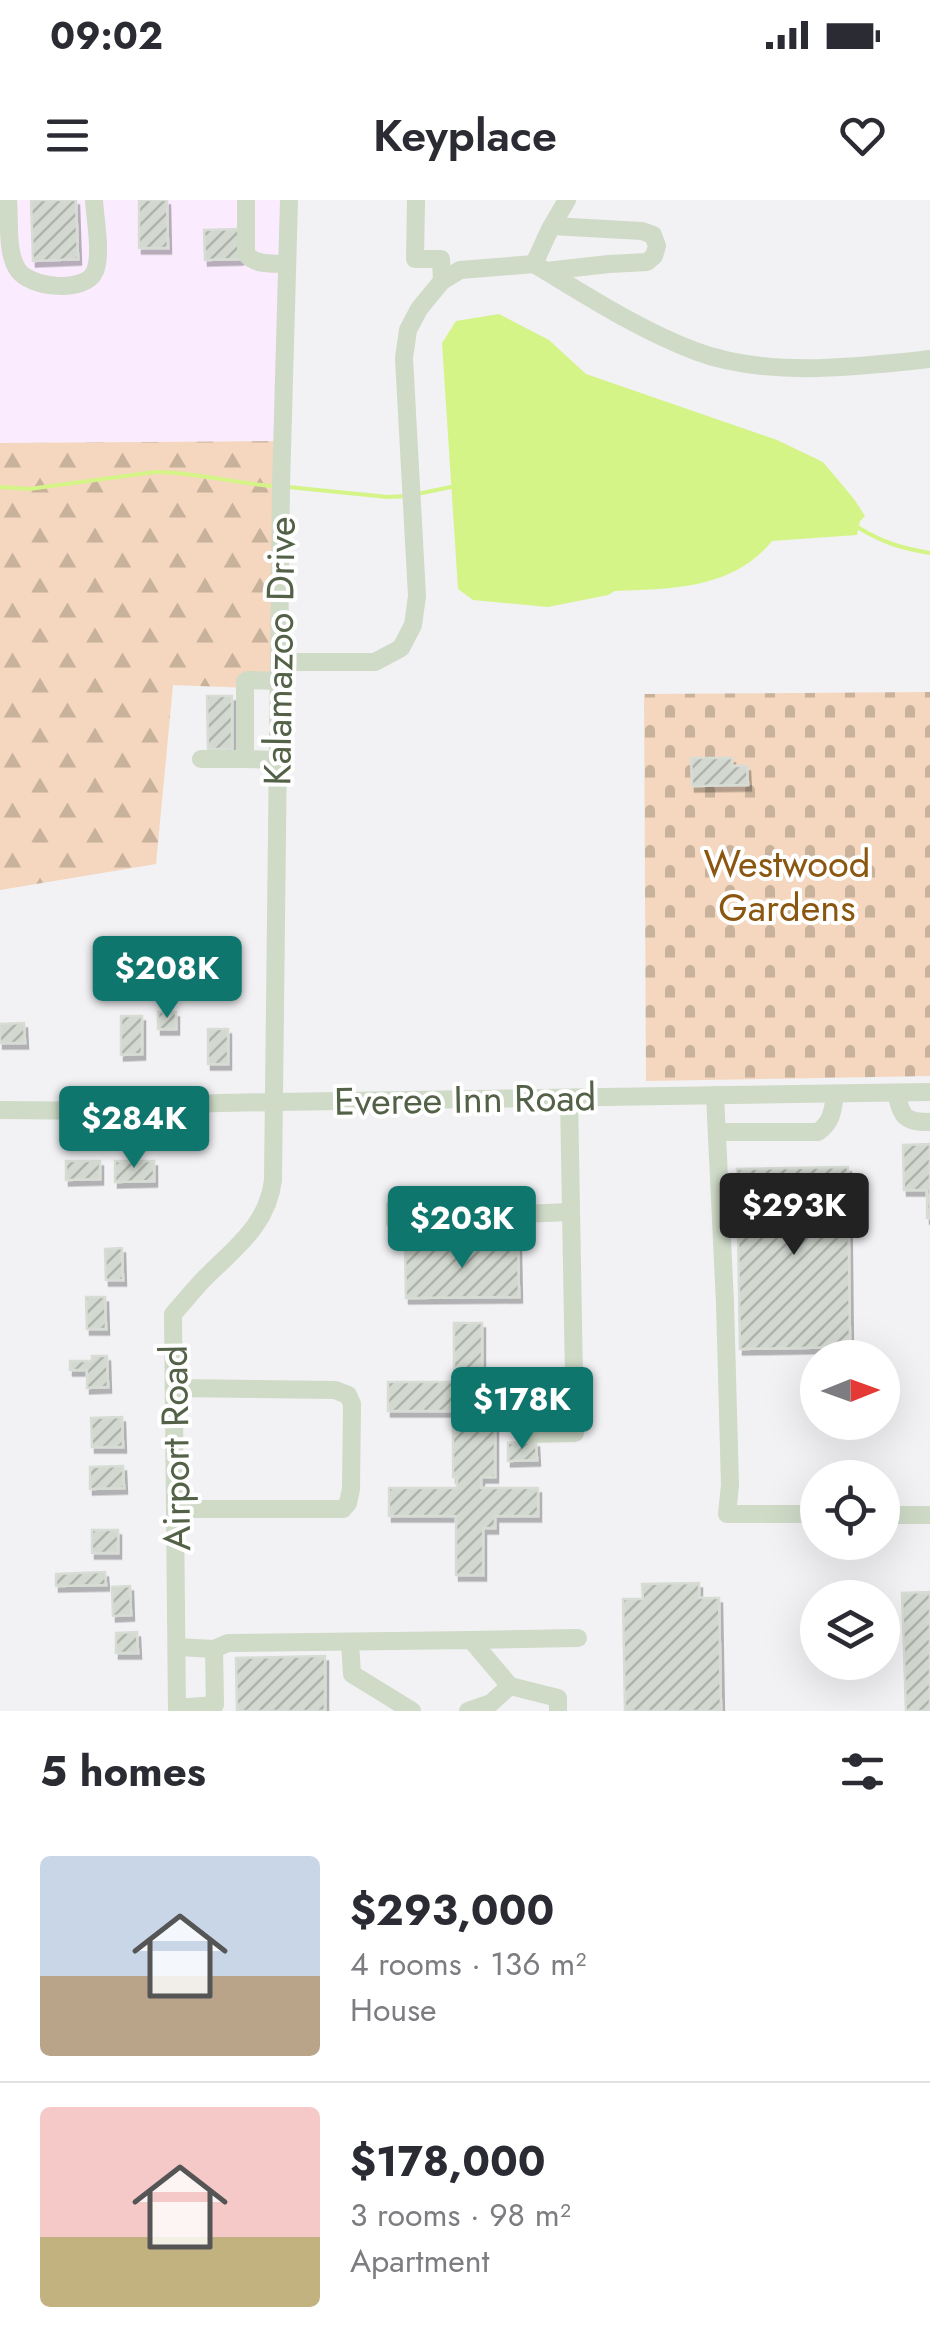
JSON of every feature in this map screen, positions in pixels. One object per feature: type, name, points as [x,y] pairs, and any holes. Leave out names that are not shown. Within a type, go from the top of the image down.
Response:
[{"type":"street","points":[[8,200],[16,269],[28,280],[59,286],[90,279],[96,269],[94,200]]},
{"type":"street","points":[[246,200],[246,254],[258,262],[287,264]]},
{"type":"street","name":"Kalamazoo Drive","points":[[274,1102],[281,486],[289,200]]},
{"type":"street","points":[[416,200],[415,260],[441,259],[442,281]]},
{"type":"street","points":[[540,268],[552,226],[567,200]]},
{"type":"street","points":[[245,760],[245,682],[279,671],[375,662],[400,648],[413,624],[417,596],[404,358],[408,330],[442,281],[460,270],[646,262],[658,246],[653,235],[642,231],[552,226]]},
{"type":"street","points":[[540,268],[654,333],[698,352],[730,360],[793,368],[860,367],[930,359]]},
{"type":"street","points":[[201,759],[278,760]]},
{"type":"street","name":"Everee Inn Road","points":[[0,1110],[110,1111],[178,1104],[930,1092]]},
{"type":"street","points":[[896,1093],[907,1119],[930,1122]]},
{"type":"street","points":[[718,1132],[818,1132],[827,1126],[832,1115],[834,1094]]},
{"type":"street","points":[[716,1095],[730,1485],[726,1514],[800,1514]]},
{"type":"street","points":[[530,1434],[575,1433],[569,1098]]},
{"type":"street","name":"Airport Road","points":[[177,1710],[174,1314],[253,1229],[270,1201],[274,1102]]},
{"type":"street","points":[[492,1215],[470,1195],[406,1198],[394,1206],[395,1222],[404,1232],[468,1230],[492,1215],[571,1212]]},
{"type":"street","points":[[174,1388],[335,1390],[348,1396],[352,1404],[351,1489],[343,1509],[176,1509]]},
{"type":"street","points":[[900,1515],[930,1515]]},
{"type":"street","points":[[177,1647],[578,1638]]},
{"type":"street","points":[[470,1640],[510,1686],[558,1698],[558,1711]]},
{"type":"street","points":[[350,1642],[352,1674],[412,1711]]},
{"type":"street","points":[[177,1710],[215,1704],[214,1649]]},
{"type":"street","points":[[468,1711],[490,1703],[510,1686]]},
{"type":"shaded area","points":[[0,200],[283,200],[284,441],[0,443]]},
{"type":"shaded area","points":[[499,314],[549,340],[586,374],[777,440],[823,462],[865,516],[857,535],[772,541],[739,569],[679,587],[615,591],[548,607],[473,600],[458,589],[442,343],[456,321]]},
{"type":"green space","points":[[284,441],[276,689],[173,685],[156,864],[0,890],[0,443]]},
{"type":"green space","name":"Westwood Gardens","points":[[930,692],[930,1076],[646,1081],[644,694]]},
{"type":"building","points":[[31,200],[76,200],[78,259],[33,261]]},
{"type":"building","points":[[139,200],[167,200],[168,248],[139,248]]},
{"type":"building","points":[[239,229],[240,259],[205,260],[204,230]]},
{"type":"building","points":[[207,696],[232,696],[232,749],[208,749]]},
{"type":"building","points":[[691,758],[732,758],[732,766],[747,766],[748,785],[692,786]]},
{"type":"building","points":[[142,968],[166,968],[167,985],[142,986]]},
{"type":"building","points":[[158,1012],[176,1012],[176,1029],[158,1029]]},
{"type":"building","points":[[121,1016],[142,1016],[142,1054],[121,1055]]},
{"type":"building","points":[[24,1023],[25,1043],[0,1043],[0,1024]]},
{"type":"building","points":[[208,1029],[228,1029],[228,1064],[208,1064]]},
{"type":"building","points":[[930,1144],[927,1218],[927,1190],[904,1190],[903,1145]]},
{"type":"building","points":[[66,1161],[100,1161],[100,1179],[66,1180]]},
{"type":"building","points":[[115,1161],[154,1161],[154,1181],[115,1182]]},
{"type":"building","points":[[848,1167],[850,1340],[800,1340],[800,1348],[740,1349],[737,1169]]},
{"type":"building","points":[[518,1245],[519,1297],[406,1298],[405,1246]]},
{"type":"building","points":[[122,1248],[123,1280],[106,1280],[105,1249]]},
{"type":"building","points":[[86,1297],[105,1297],[106,1329],[87,1329]]},
{"type":"building","points":[[454,1323],[482,1323],[482,1383],[538,1383],[538,1411],[490,1411],[490,1423],[495,1423],[495,1477],[481,1477],[481,1488],[538,1488],[538,1516],[495,1516],[495,1528],[483,1528],[483,1575],[456,1575],[456,1516],[389,1516],[389,1488],[457,1488],[457,1477],[453,1477],[453,1411],[388,1411],[388,1382],[454,1382]]},
{"type":"building","points":[[92,1356],[107,1356],[108,1387],[87,1388],[87,1370],[70,1370],[70,1361],[92,1361]]},
{"type":"building","points":[[122,1417],[123,1447],[92,1447],[91,1418]]},
{"type":"building","points":[[536,1442],[537,1460],[508,1461],[508,1443]]},
{"type":"building","points":[[123,1466],[124,1488],[90,1489],[90,1467]]},
{"type":"building","points":[[92,1530],[118,1530],[118,1553],[92,1553]]},
{"type":"building","points":[[105,1572],[106,1585],[56,1586],[56,1574]]},
{"type":"building","points":[[699,1583],[699,1598],[719,1598],[721,1711],[625,1711],[623,1599],[643,1599],[642,1584]]},
{"type":"building","points":[[130,1586],[131,1615],[113,1616],[112,1587]]},
{"type":"building","points":[[930,1592],[930,1711],[906,1711],[902,1593]]},
{"type":"building","points":[[137,1632],[138,1653],[116,1653],[116,1633]]},
{"type":"building","points":[[325,1656],[325,1711],[237,1711],[236,1658]]},
{"type":"waterway","points":[[0,487],[29,489],[155,472],[273,486]]},
{"type":"waterway","points":[[288,487],[408,496]]},
{"type":"waterway","points":[[417,494],[451,487]]},
{"type":"waterway","points":[[859,528],[893,544],[930,553]]}]
